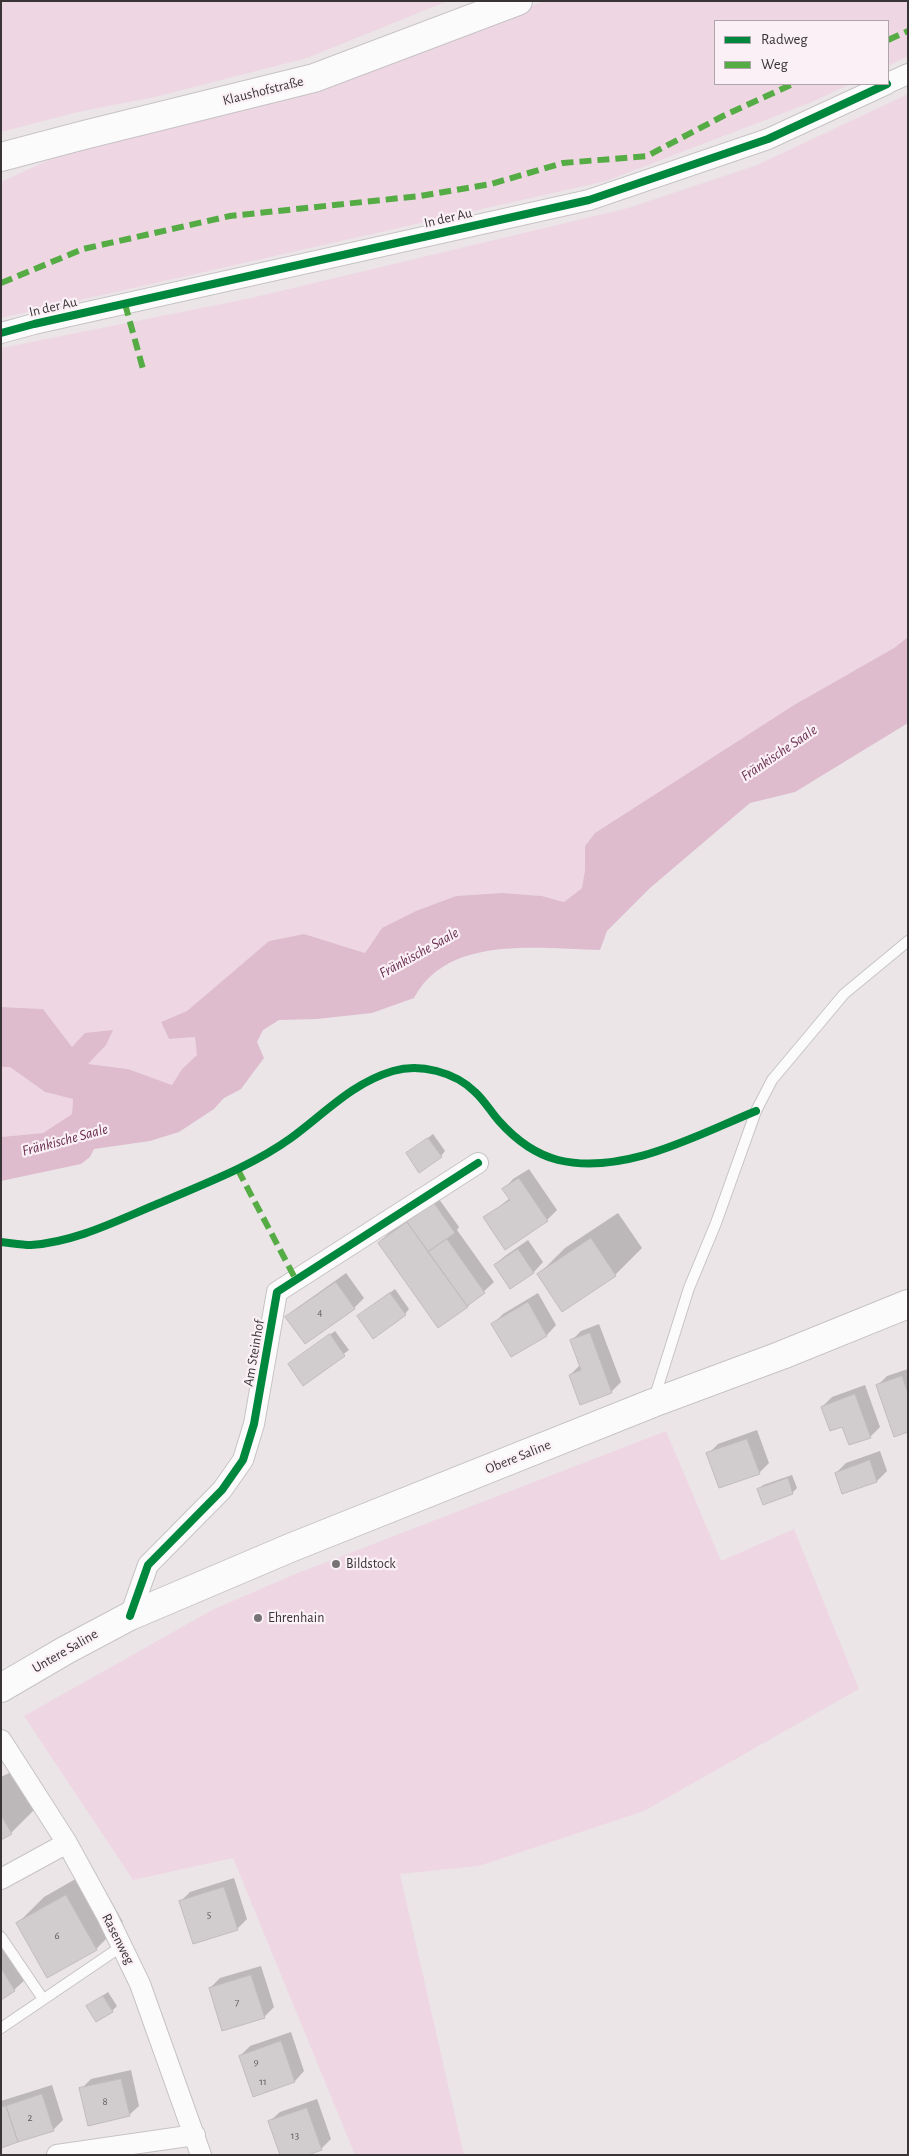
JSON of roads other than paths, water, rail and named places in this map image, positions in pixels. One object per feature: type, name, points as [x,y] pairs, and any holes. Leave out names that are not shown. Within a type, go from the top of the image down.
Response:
[{"type":"main road","name":"Klaushofstraße","points":[[1,157],[84,134],[314,78],[518,1]]},
{"type":"main road","name":"Obere Saline","points":[[130,1616],[290,1548],[653,1403],[782,1355],[908,1304]]},
{"type":"main road","name":"Untere Saline","points":[[1,1688],[66,1650],[130,1616]]},
{"type":"street","name":"In der Au","points":[[889,83],[908,74]]},
{"type":"street","name":"In der Au","points":[[1,333],[589,200],[768,139],[885,85]]},
{"type":"street","name":"Am Steinhof","points":[[130,1616],[148,1565],[222,1490],[243,1460],[254,1424],[277,1292],[478,1163]]},
{"type":"street","name":"Rasenweg","points":[[1,1740],[67,1843],[122,1946],[140,1984],[201,2155]]},
{"type":"street","points":[[1,1879],[67,1843]]},
{"type":"street","points":[[57,2155],[195,2135]]},
{"type":"lane","points":[[653,1403],[689,1288],[716,1223],[756,1111],[772,1080],[844,994],[908,941]]},
{"type":"lane","points":[[1,1937],[43,2000]]},
{"type":"lane","points":[[1,2028],[122,1946]]},
{"type":"water","name":"Fränkische Saale","points":[[908,637],[908,723],[795,792],[750,803],[650,888],[607,931],[600,950],[523,948],[472,954],[449,963],[429,978],[414,998],[372,1013],[317,1019],[279,1020],[263,1030],[257,1042],[264,1058],[241,1089],[224,1098],[214,1109],[179,1132],[150,1141],[94,1149],[90,1157],[81,1164],[1,1181],[1,1137],[43,1133],[72,1114],[73,1099],[45,1092],[10,1067],[1,1067],[1,1007],[43,1009],[72,1047],[85,1033],[113,1030],[106,1045],[88,1064],[128,1069],[172,1085],[182,1069],[197,1055],[195,1037],[169,1039],[161,1022],[187,1011],[269,941],[304,934],[365,953],[382,928],[416,911],[456,896],[502,893],[542,896],[564,902],[582,888],[585,870],[585,846],[595,833],[794,705],[894,648]]},
{"type":"place","name":"Bildstock","points":[[336,1564]]},
{"type":"place","name":"Ehrenhain","points":[[258,1618]]}]
